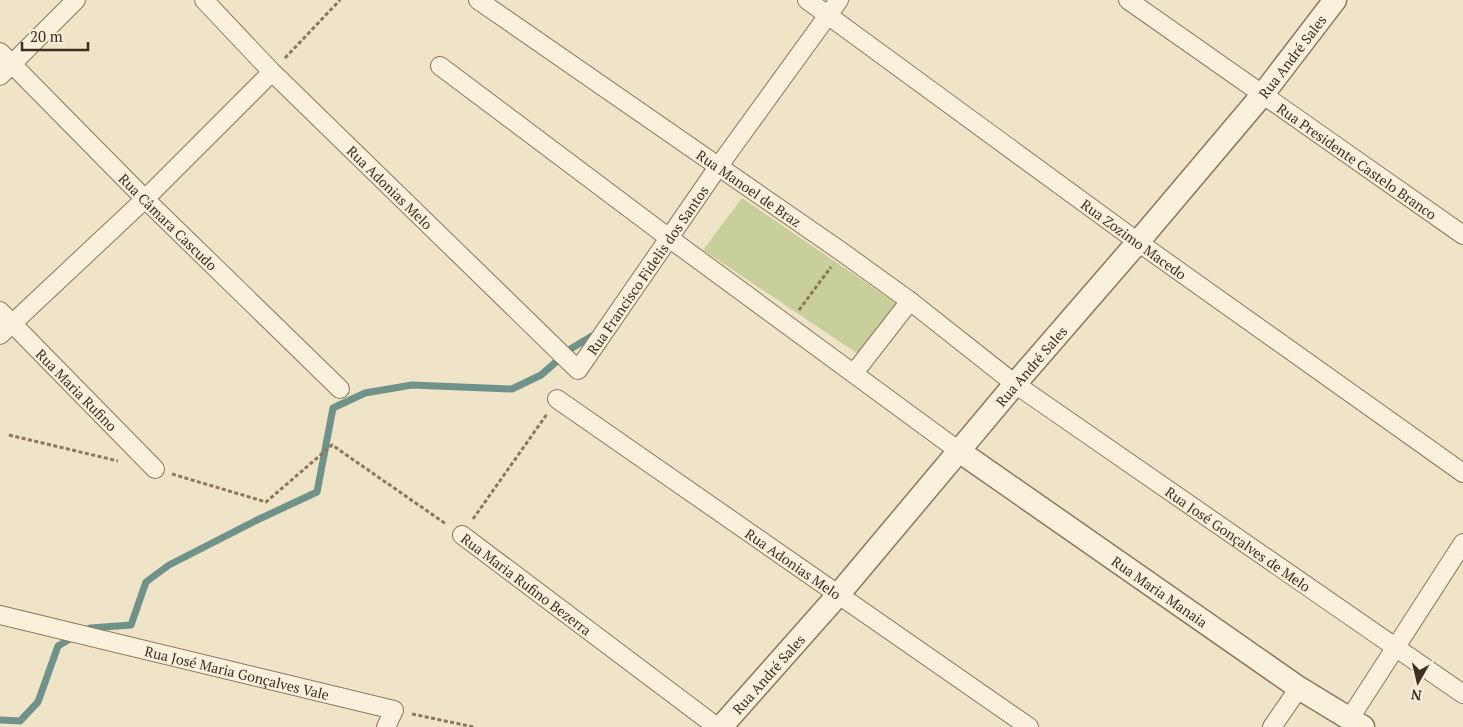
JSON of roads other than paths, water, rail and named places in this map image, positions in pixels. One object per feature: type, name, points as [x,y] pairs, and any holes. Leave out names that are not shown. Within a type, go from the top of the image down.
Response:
[{"type":"street","points":[[0,76],[6,58],[76,0]]},
{"type":"street","name":"Rua Adonias Melo","points":[[204,0],[272,72],[578,370]]},
{"type":"street","name":"Rua Manoel de Braz","points":[[478,0],[842,252],[910,301],[1015,384]]},
{"type":"street","name":"Rua Zozimo Macedo","points":[[807,0],[829,14],[1138,242],[1463,473]]},
{"type":"street","name":"Rua Francisco Fidelis dos Santos","points":[[578,370],[718,167],[839,0]]},
{"type":"street","name":"Rua Presidente Castelo Branco","points":[[1128,0],[1463,235]]},
{"type":"street","name":"Rua André Sales","points":[[721,727],[838,595],[1015,384],[1263,94],[1335,0]]},
{"type":"street","name":"Rua Câmara Cascudo","points":[[6,58],[145,200],[340,389]]},
{"type":"street","points":[[440,66],[669,238],[959,451]]},
{"type":"street","points":[[4,323],[145,200],[272,72]]},
{"type":"street","points":[[854,373],[910,301]]},
{"type":"street","name":"Rua Maria Rufino","points":[[4,323],[155,469]]},
{"type":"street","name":"Rua José Gonçalves de Melo","points":[[1015,384],[1463,694]]},
{"type":"street","name":"Rua Adonias Melo","points":[[557,399],[1029,727]]},
{"type":"street","name":"Rua Maria Manaia","points":[[959,451],[1299,688],[1357,722]]},
{"type":"street","name":"Rua Maria Rufino Bezerra","points":[[462,535],[717,727]]},
{"type":"street","points":[[1357,722],[1395,647],[1463,542]]},
{"type":"street","name":"Rua José Maria Gonçalves Vale","points":[[0,615],[394,710],[386,727]]},
{"type":"street","points":[[1272,727],[1299,688]]},
{"type":"waterway","points":[[85,631],[90,628],[131,625],[146,582],[169,565],[317,492],[333,408],[365,393],[412,385],[512,389],[541,375],[572,348],[592,336]]},
{"type":"waterway","points":[[1,720],[20,721],[38,702],[58,646],[75,636]]}]
